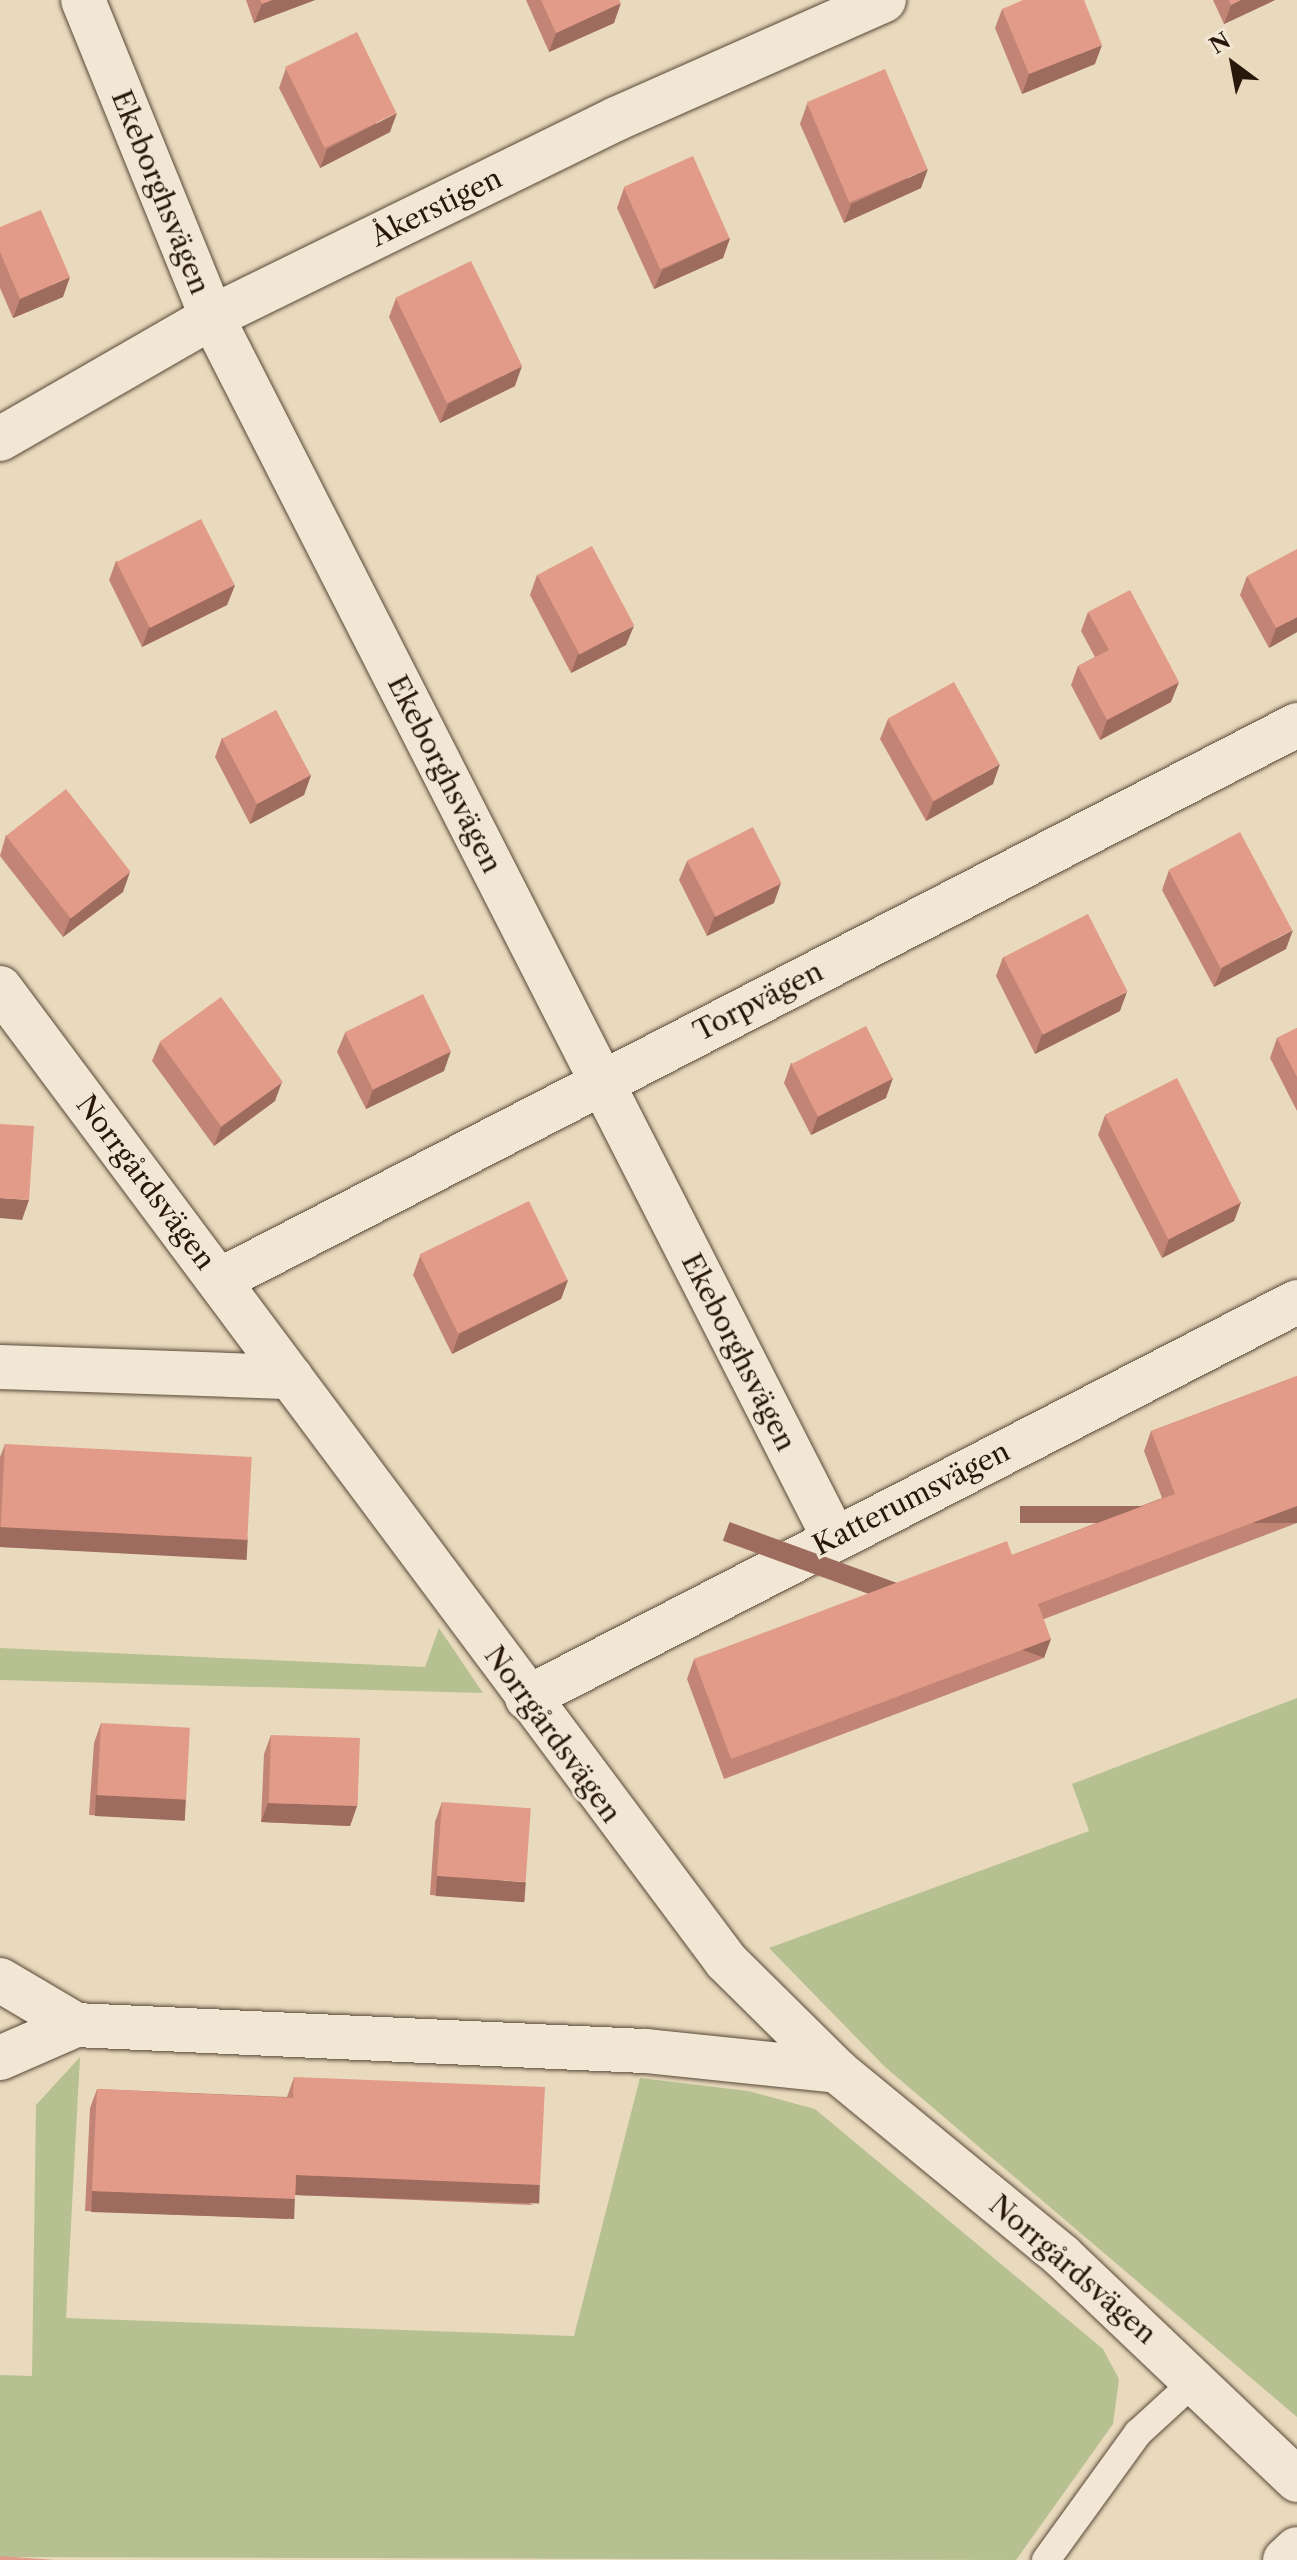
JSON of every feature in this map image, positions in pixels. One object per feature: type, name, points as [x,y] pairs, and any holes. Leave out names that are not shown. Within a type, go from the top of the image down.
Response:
[{"type":"street","name":"Ekeborghsvägen","points":[[83,0],[212,317],[833,1536]]},
{"type":"street","name":"Åkerstigen","points":[[0,439],[212,317],[616,119],[884,0]]},
{"type":"street","name":"Torpvägen","points":[[220,1280],[1297,725]]},
{"type":"street","name":"Norrgårdsvägen","points":[[0,988],[726,1961],[837,2071],[1062,2256],[1197,2379],[1297,2480]]},
{"type":"street","name":"Katterumsvägen","points":[[527,1698],[833,1536],[1297,1302]]},
{"type":"street","points":[[0,1367],[291,1377]]},
{"type":"street","points":[[0,1980],[76,2025]]},
{"type":"street","points":[[0,2058],[76,2025],[645,2051],[837,2071]]},
{"type":"street","points":[[1285,2560],[1297,2549]]},
{"type":"lane","points":[[1046,2560],[1138,2433],[1197,2379]]},
{"type":"green space","points":[[439,1628],[483,1693],[0,1680],[0,1648],[425,1667]]},
{"type":"green space","points":[[1297,1698],[1297,2417],[885,2067],[769,1948],[1089,1831],[1072,1784]]},
{"type":"green space","points":[[80,2057],[66,2318],[574,2336],[640,2078],[748,2091],[815,2109],[1103,2349],[1119,2379],[1113,2424],[1016,2560],[0,2557],[0,2375],[32,2376],[36,2105]]},
{"type":"building","points":[[541,0],[619,0],[621,3],[556,33]]},
{"type":"building","points":[[1023,0],[1084,0],[1102,45],[1029,74],[1002,9]]},
{"type":"building","points":[[357,32],[396,113],[325,148],[285,67]]},
{"type":"building","points":[[885,69],[928,169],[849,203],[807,102]]},
{"type":"building","points":[[693,156],[730,238],[660,269],[624,187]]},
{"type":"building","points":[[41,210],[70,277],[20,299],[0,252],[0,227]]},
{"type":"building","points":[[471,261],[522,366],[447,403],[396,298]]},
{"type":"building","points":[[201,519],[235,585],[150,628],[116,562]]},
{"type":"building","points":[[592,546],[634,625],[580,655],[537,575]]},
{"type":"building","points":[[1297,549],[1297,617],[1276,628],[1247,576]]},
{"type":"building","points":[[1130,590],[1179,682],[1107,720],[1078,666],[1109,650],[1088,612]]},
{"type":"building","points":[[954,682],[1000,764],[933,801],[888,719]]},
{"type":"building","points":[[276,710],[311,775],[257,804],[222,739]]},
{"type":"building","points":[[66,789],[131,872],[71,919],[6,836]]},
{"type":"building","points":[[753,827],[782,883],[716,917],[687,861]]},
{"type":"building","points":[[1240,832],[1292,930],[1221,968],[1168,870]]},
{"type":"building","points":[[1088,914],[1127,992],[1043,1035],[1003,957]]},
{"type":"building","points":[[423,994],[451,1052],[373,1090],[345,1032]]},
{"type":"building","points":[[221,997],[283,1082],[221,1127],[160,1042]]},
{"type":"building","points":[[866,1026],[893,1079],[818,1117],[791,1064]]},
{"type":"building","points":[[1297,1028],[1297,1077],[1277,1038]]},
{"type":"building","points":[[1177,1078],[1241,1203],[1168,1240],[1105,1115]]},
{"type":"building","points":[[0,1124],[34,1126],[29,1200],[0,1198]]},
{"type":"building","points":[[529,1201],[568,1280],[458,1334],[419,1254]]},
{"type":"building","points":[[1297,1376],[1297,1506],[1038,1604],[1051,1639],[731,1759],[694,1659],[1007,1541],[1012,1555],[1175,1494],[1151,1431]]},
{"type":"building","points":[[5,1444],[252,1457],[247,1540],[1,1527]]},
{"type":"building","points":[[101,1723],[190,1728],[186,1800],[97,1795]]},
{"type":"building","points":[[271,1735],[360,1738],[358,1806],[269,1803]]},
{"type":"building","points":[[442,1802],[531,1808],[526,1882],[437,1876]]},
{"type":"building","points":[[294,2077],[545,2087],[540,2185],[296,2175],[295,2199],[92,2191],[97,2089],[293,2098]]},
{"type":"building","points":[[0,2556],[55,2560],[0,2560]]}]
